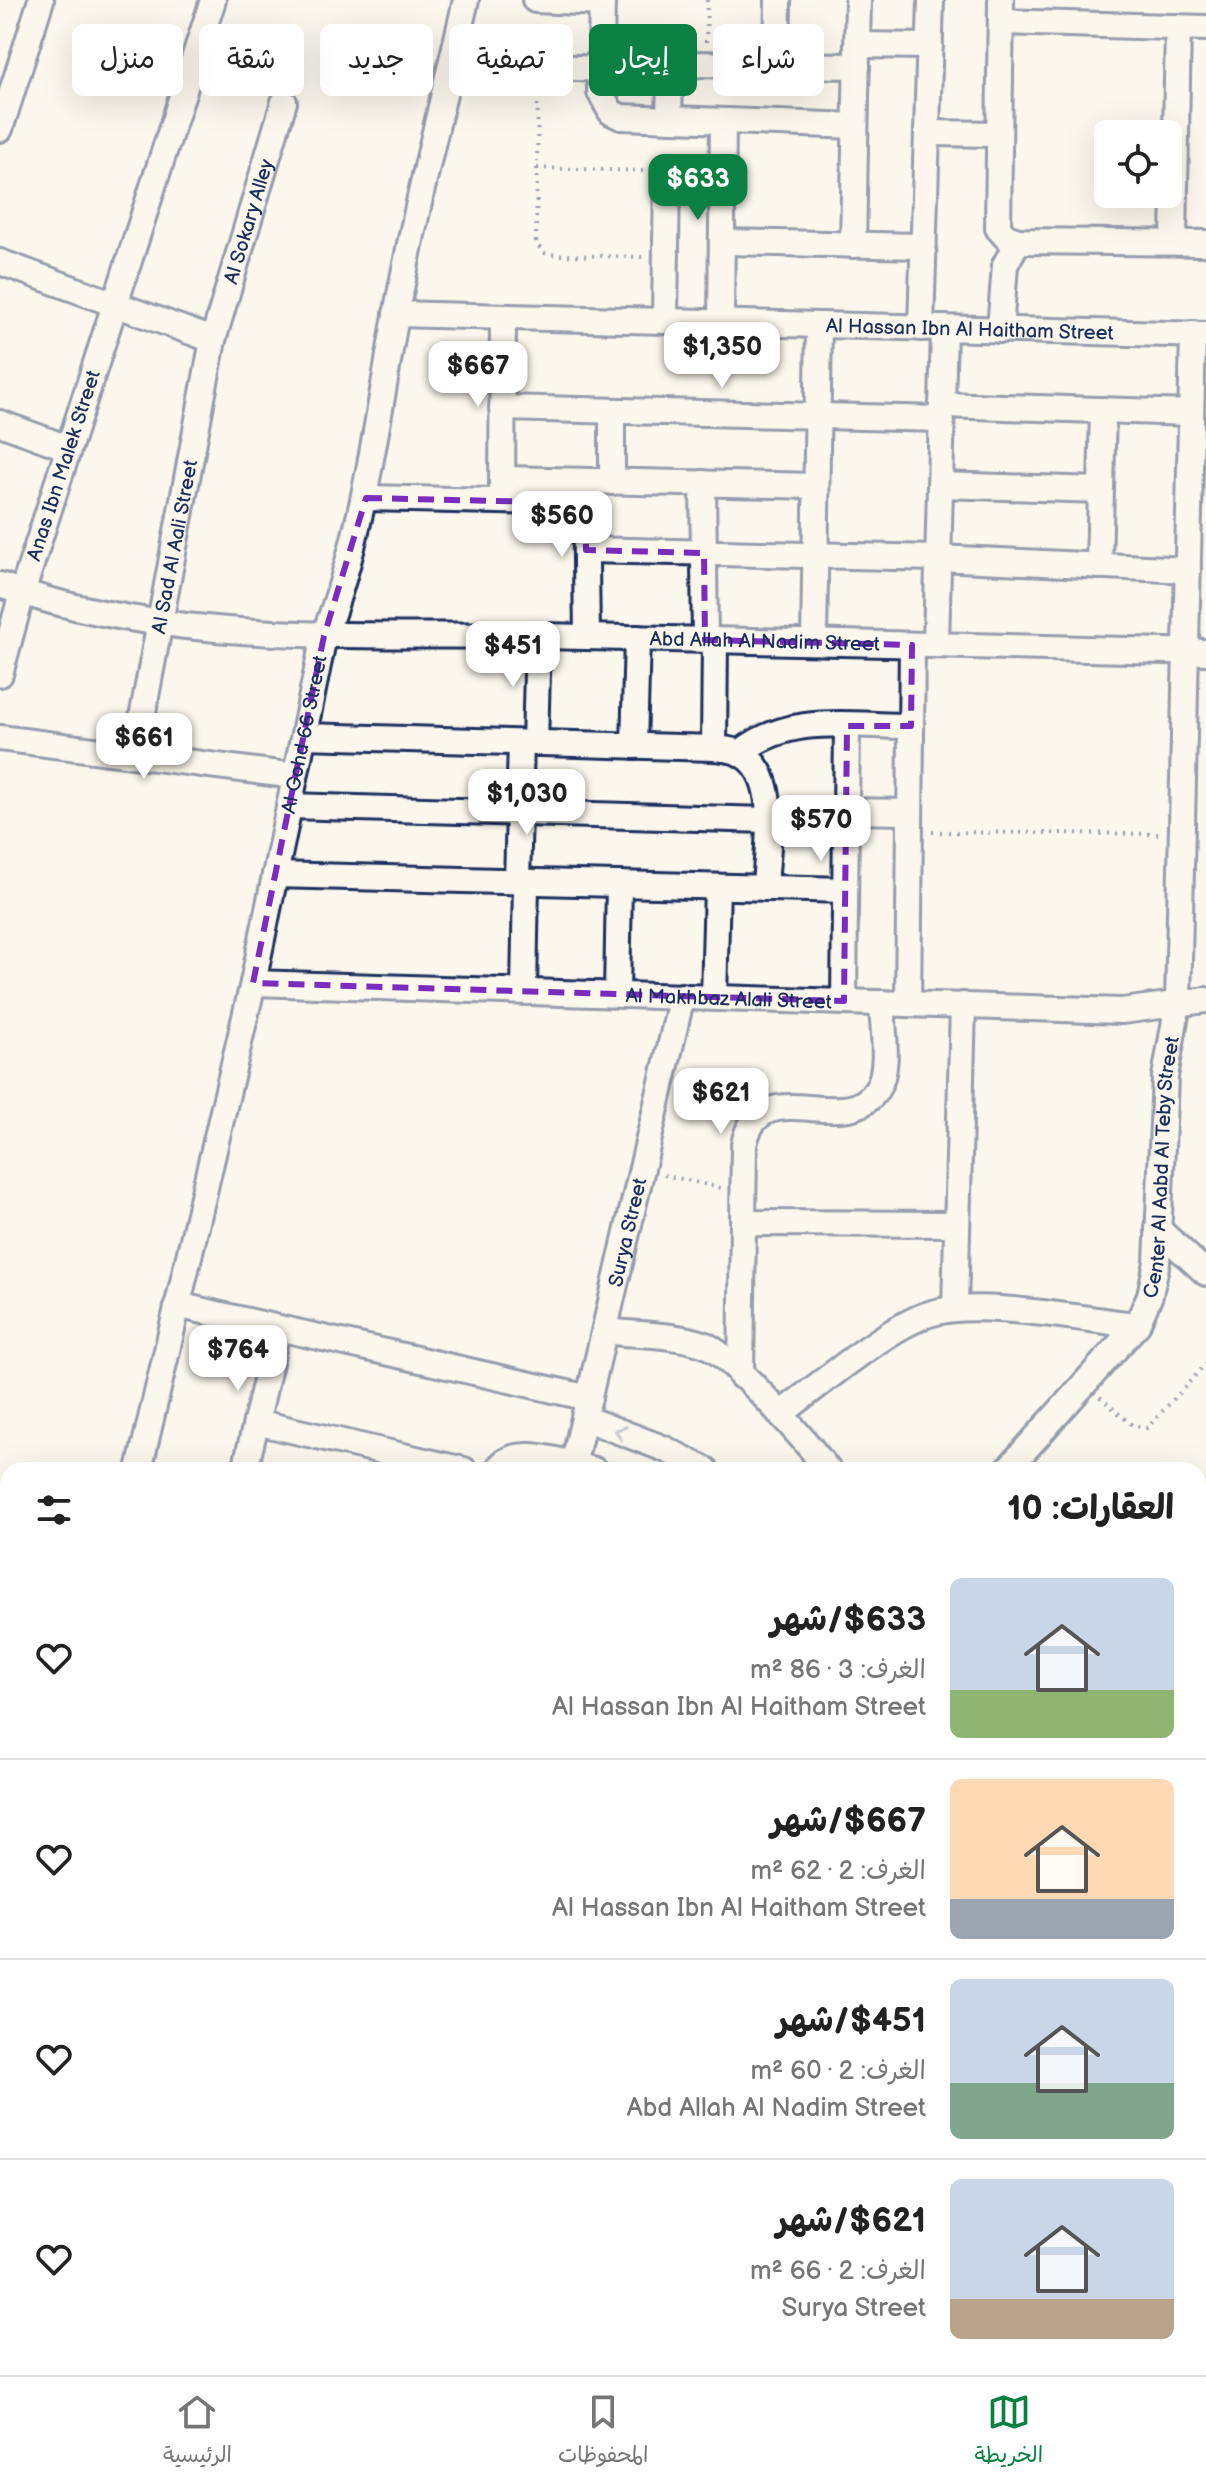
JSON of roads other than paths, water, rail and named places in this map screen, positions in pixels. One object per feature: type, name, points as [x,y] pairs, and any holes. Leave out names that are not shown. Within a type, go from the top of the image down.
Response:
[{"type":"street","points":[[0,129],[41,0]]},
{"type":"street","name":"Anas Ibn Malek Street","points":[[0,674],[11,589],[68,448],[213,0]]},
{"type":"street","name":"Al Gohd 66 Street","points":[[461,24],[466,0]]},
{"type":"street","points":[[535,0],[602,1],[602,24]]},
{"type":"street","points":[[778,0],[778,24]]},
{"type":"street","points":[[853,245],[858,0]]},
{"type":"street","points":[[908,1003],[911,726],[938,558],[942,412],[923,246],[931,0]]},
{"type":"street","points":[[1206,28],[1001,11],[995,216],[998,228],[1006,237],[1018,241],[1206,243]]},
{"type":"street","points":[[1174,242],[1178,27]]},
{"type":"street","points":[[824,59],[930,46]]},
{"type":"street","points":[[669,119],[673,70],[680,64],[713,62]]},
{"type":"street","name":"Al Gohd 66 Street","points":[[141,1462],[253,983],[324,636],[344,584],[366,498],[396,314],[449,76]]},
{"type":"street","points":[[602,96],[611,112],[621,117],[855,126]]},
{"type":"street","name":"Al Sokary Alley","points":[[213,340],[284,102]]},
{"type":"street","points":[[721,323],[723,121]]},
{"type":"street","points":[[927,133],[998,134]]},
{"type":"street","points":[[665,321],[667,171]]},
{"type":"street","points":[[1000,330],[1005,265],[1018,241]]},
{"type":"street","points":[[722,242],[923,246]]},
{"type":"street","points":[[0,262],[213,340]]},
{"type":"street","name":"Al Hassan Ibn Al Haitham Street","points":[[396,314],[1200,335]]},
{"type":"street","points":[[502,490],[503,317]]},
{"type":"street","points":[[814,642],[819,325]]},
{"type":"street","name":"Center Al Aabd Al Teby Street","points":[[1014,1462],[1137,1325],[1153,1284],[1165,1077],[1178,1003],[1182,834],[1196,652],[1188,570],[1191,413],[1200,335]]},
{"type":"street","name":"Al Sad Al Aali Street","points":[[135,755],[213,340]]},
{"type":"street","points":[[502,408],[818,416],[1103,410],[1191,413]]},
{"type":"street","points":[[1099,566],[1103,410]]},
{"type":"street","points":[[612,411],[612,482]]},
{"type":"street","points":[[0,423],[68,448]]},
{"type":"street","points":[[366,498],[502,490],[585,492],[612,482],[816,486]]},
{"type":"street","points":[[703,483],[714,748]]},
{"type":"street","points":[[940,485],[1101,490]]},
{"type":"street","points":[[585,492],[587,637]]},
{"type":"street","points":[[586,550],[938,558],[1188,570]]},
{"type":"street","name":"Abd Allah Al Nadim Street","points":[[11,589],[160,624],[324,636],[538,636],[1196,652]]},
{"type":"street","points":[[524,991],[519,813],[538,636]]},
{"type":"street","points":[[634,746],[637,638]]},
{"type":"street","points":[[844,1001],[847,726]]},
{"type":"street","points":[[740,753],[757,738],[778,729],[911,726]]},
{"type":"street","points":[[304,736],[714,748],[740,753],[759,769],[767,793],[765,888]]},
{"type":"street","points":[[0,738],[295,776]]},
{"type":"street","points":[[289,806],[767,820]]},
{"type":"street","points":[[846,811],[910,822]]},
{"type":"street","points":[[275,875],[845,890]]},
{"type":"street","points":[[617,994],[619,884]]},
{"type":"street","points":[[714,997],[717,887]]},
{"type":"street","name":"Al Makhbaz Alali Street","points":[[253,983],[1122,1011],[1206,1000]]},
{"type":"street","name":"Surya Street","points":[[581,1462],[587,1408],[682,996]]},
{"type":"street","points":[[741,1376],[747,1127],[759,1113],[776,1108],[844,1109],[863,1103],[877,1089],[883,1070],[882,1003]]},
{"type":"street","points":[[955,1308],[963,1005]]},
{"type":"street","points":[[743,1223],[957,1224]]},
{"type":"street","points":[[1158,1229],[1206,1273]]},
{"type":"street","points":[[177,1305],[587,1408],[690,1462]]},
{"type":"street","points":[[780,1414],[905,1325],[955,1308],[1137,1325]]},
{"type":"street","points":[[247,1462],[278,1328]]},
{"type":"street","points":[[605,1331],[705,1344],[780,1414],[821,1462]]},
{"type":"street","points":[[256,1422],[429,1462]]},
{"type":"street","points":[[506,1462],[511,1457],[525,1455],[552,1462]]}]
